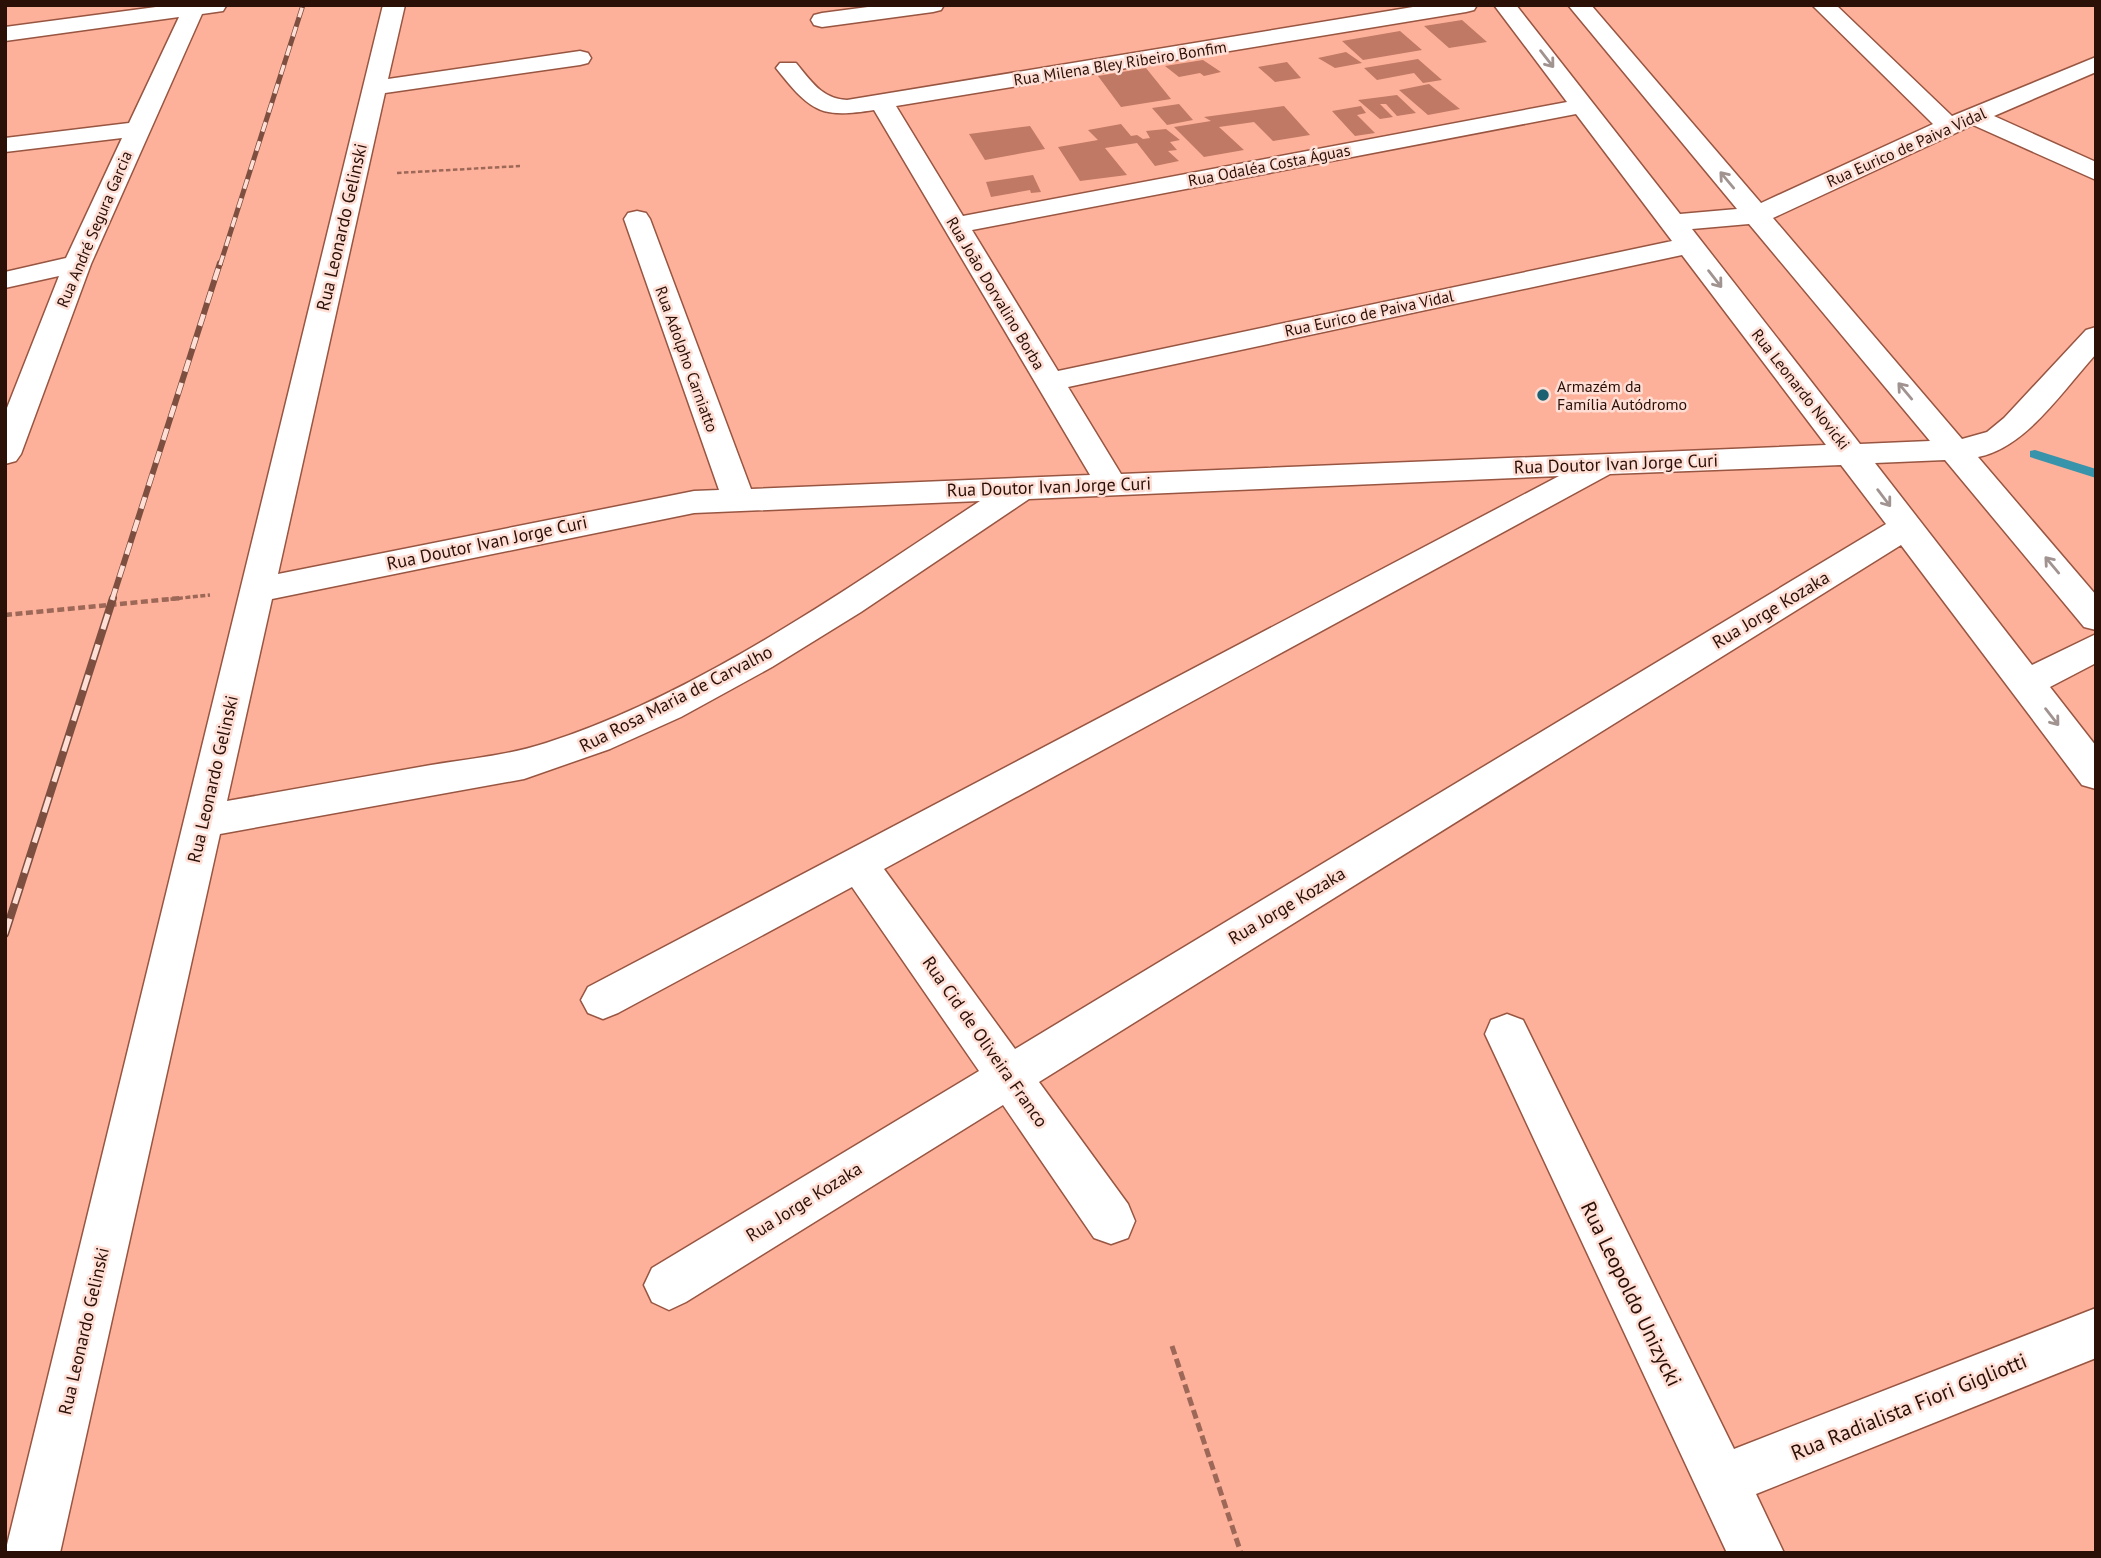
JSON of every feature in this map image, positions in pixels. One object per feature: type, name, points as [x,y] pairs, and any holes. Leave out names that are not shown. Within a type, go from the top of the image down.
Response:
[{"type":"street","name":"Rua Leonardo Gelinski","points":[[32,1553],[394,5]]},
{"type":"street","points":[[822,20],[933,5]]},
{"type":"street","name":"Rua Milena Bley Ribeiro Bonfim","points":[[788,68],[816,101],[823,105],[847,107],[1466,5]]},
{"type":"street","name":"Rua Leonardo Novicki","points":[[1505,5],[2096,774]]},
{"type":"street","points":[[1579,5],[2096,618]]},
{"type":"street","points":[[1824,5],[1950,126]]},
{"type":"street","points":[[5,34],[205,7]]},
{"type":"street","name":"Rua André Segura Garcia","points":[[8,442],[77,264],[138,129],[205,7]]},
{"type":"street","points":[[374,88],[580,58]]},
{"type":"street","name":"Rua Eurico de Paiva Vidal","points":[[1049,382],[1757,215],[1950,126],[2096,64]]},
{"type":"street","name":"Rua João Dorvalino Borba","points":[[881,102],[1111,484]]},
{"type":"street","name":"Rua Odaléa Costa Águas","points":[[956,225],[1583,106]]},
{"type":"street","points":[[1974,116],[2096,172]]},
{"type":"street","points":[[5,145],[138,129]]},
{"type":"street","name":"Rua Adolpho Carniatto","points":[[637,219],[738,499]]},
{"type":"street","points":[[5,280],[77,264]]},
{"type":"street","name":"Rua Doutor Ivan Jorge Curi","points":[[257,590],[694,502],[1955,450],[1982,446],[1998,439],[2015,425],[2096,336]]},
{"type":"street","points":[[603,1000],[1606,464]]},
{"type":"street","name":"Rua Rosa Maria de Carvalho","points":[[203,821],[524,764],[570,752],[619,731],[752,664],[1023,488]]},
{"type":"street","name":"Rua Jorge Kozaka","points":[[669,1285],[1906,527]]},
{"type":"street","points":[[2026,684],[2096,647]]},
{"type":"street","name":"Rua Cid de Oliveira Franco","points":[[858,864],[1111,1221]]},
{"type":"street","name":"Rua Leopoldo Unizycki","points":[[1507,1034],[1756,1553]]},
{"type":"street","name":"Rua Radialista Fiori Gigliotti","points":[[1722,1481],[2096,1333]]},
{"type":"path","points":[[354,176],[520,166]]},
{"type":"path","points":[[5,615],[257,590]]},
{"type":"path","points":[[1172,1346],[1241,1553]]},
{"type":"building","points":[[1462,20],[1487,42],[1449,48],[1424,26]]},
{"type":"building","points":[[1400,31],[1422,50],[1363,60],[1342,41]]},
{"type":"building","points":[[1346,52],[1362,63],[1335,68],[1318,58]]},
{"type":"building","points":[[1418,59],[1442,80],[1423,83],[1414,73],[1377,80],[1364,68]]},
{"type":"building","points":[[1203,60],[1221,72],[1179,77],[1165,66]]},
{"type":"building","points":[[1287,62],[1301,78],[1275,82],[1258,67]]},
{"type":"building","points":[[1146,68],[1171,99],[1121,107],[1098,76]]},
{"type":"building","points":[[1429,84],[1460,109],[1428,115],[1399,90]]},
{"type":"building","points":[[1397,95],[1416,113],[1397,116],[1386,104],[1380,104],[1393,117],[1380,119],[1358,100]]},
{"type":"building","points":[[1179,104],[1193,120],[1167,125],[1152,108]]},
{"type":"building","points":[[1284,106],[1310,135],[1273,141],[1254,122],[1219,127],[1244,150],[1204,157],[1174,127],[1211,121],[1204,117]]},
{"type":"building","points":[[1361,106],[1366,113],[1357,115],[1375,133],[1355,136],[1332,111]]},
{"type":"building","points":[[1121,124],[1131,136],[1137,135],[1143,139],[1150,138],[1146,131],[1166,129],[1180,140],[1170,142],[1177,150],[1168,151],[1179,161],[1155,166],[1137,143],[1105,148],[1127,175],[1080,181],[1058,147],[1098,140],[1088,130]]},
{"type":"building","points":[[1030,126],[1045,149],[985,160],[969,134]]},
{"type":"building","points":[[1033,175],[1041,192],[1031,193],[1030,190],[991,197],[986,182]]},
{"type":"waterway","points":[[2035,454],[2096,474]]},
{"type":"railway","points":[[220,265],[303,5]]},
{"type":"railway","points":[[112,600],[220,263]]},
{"type":"railway","points":[[5,934],[113,598]]},
{"type":"place","name":"Armazém da Família Autódromo","points":[[1543,395]]}]
